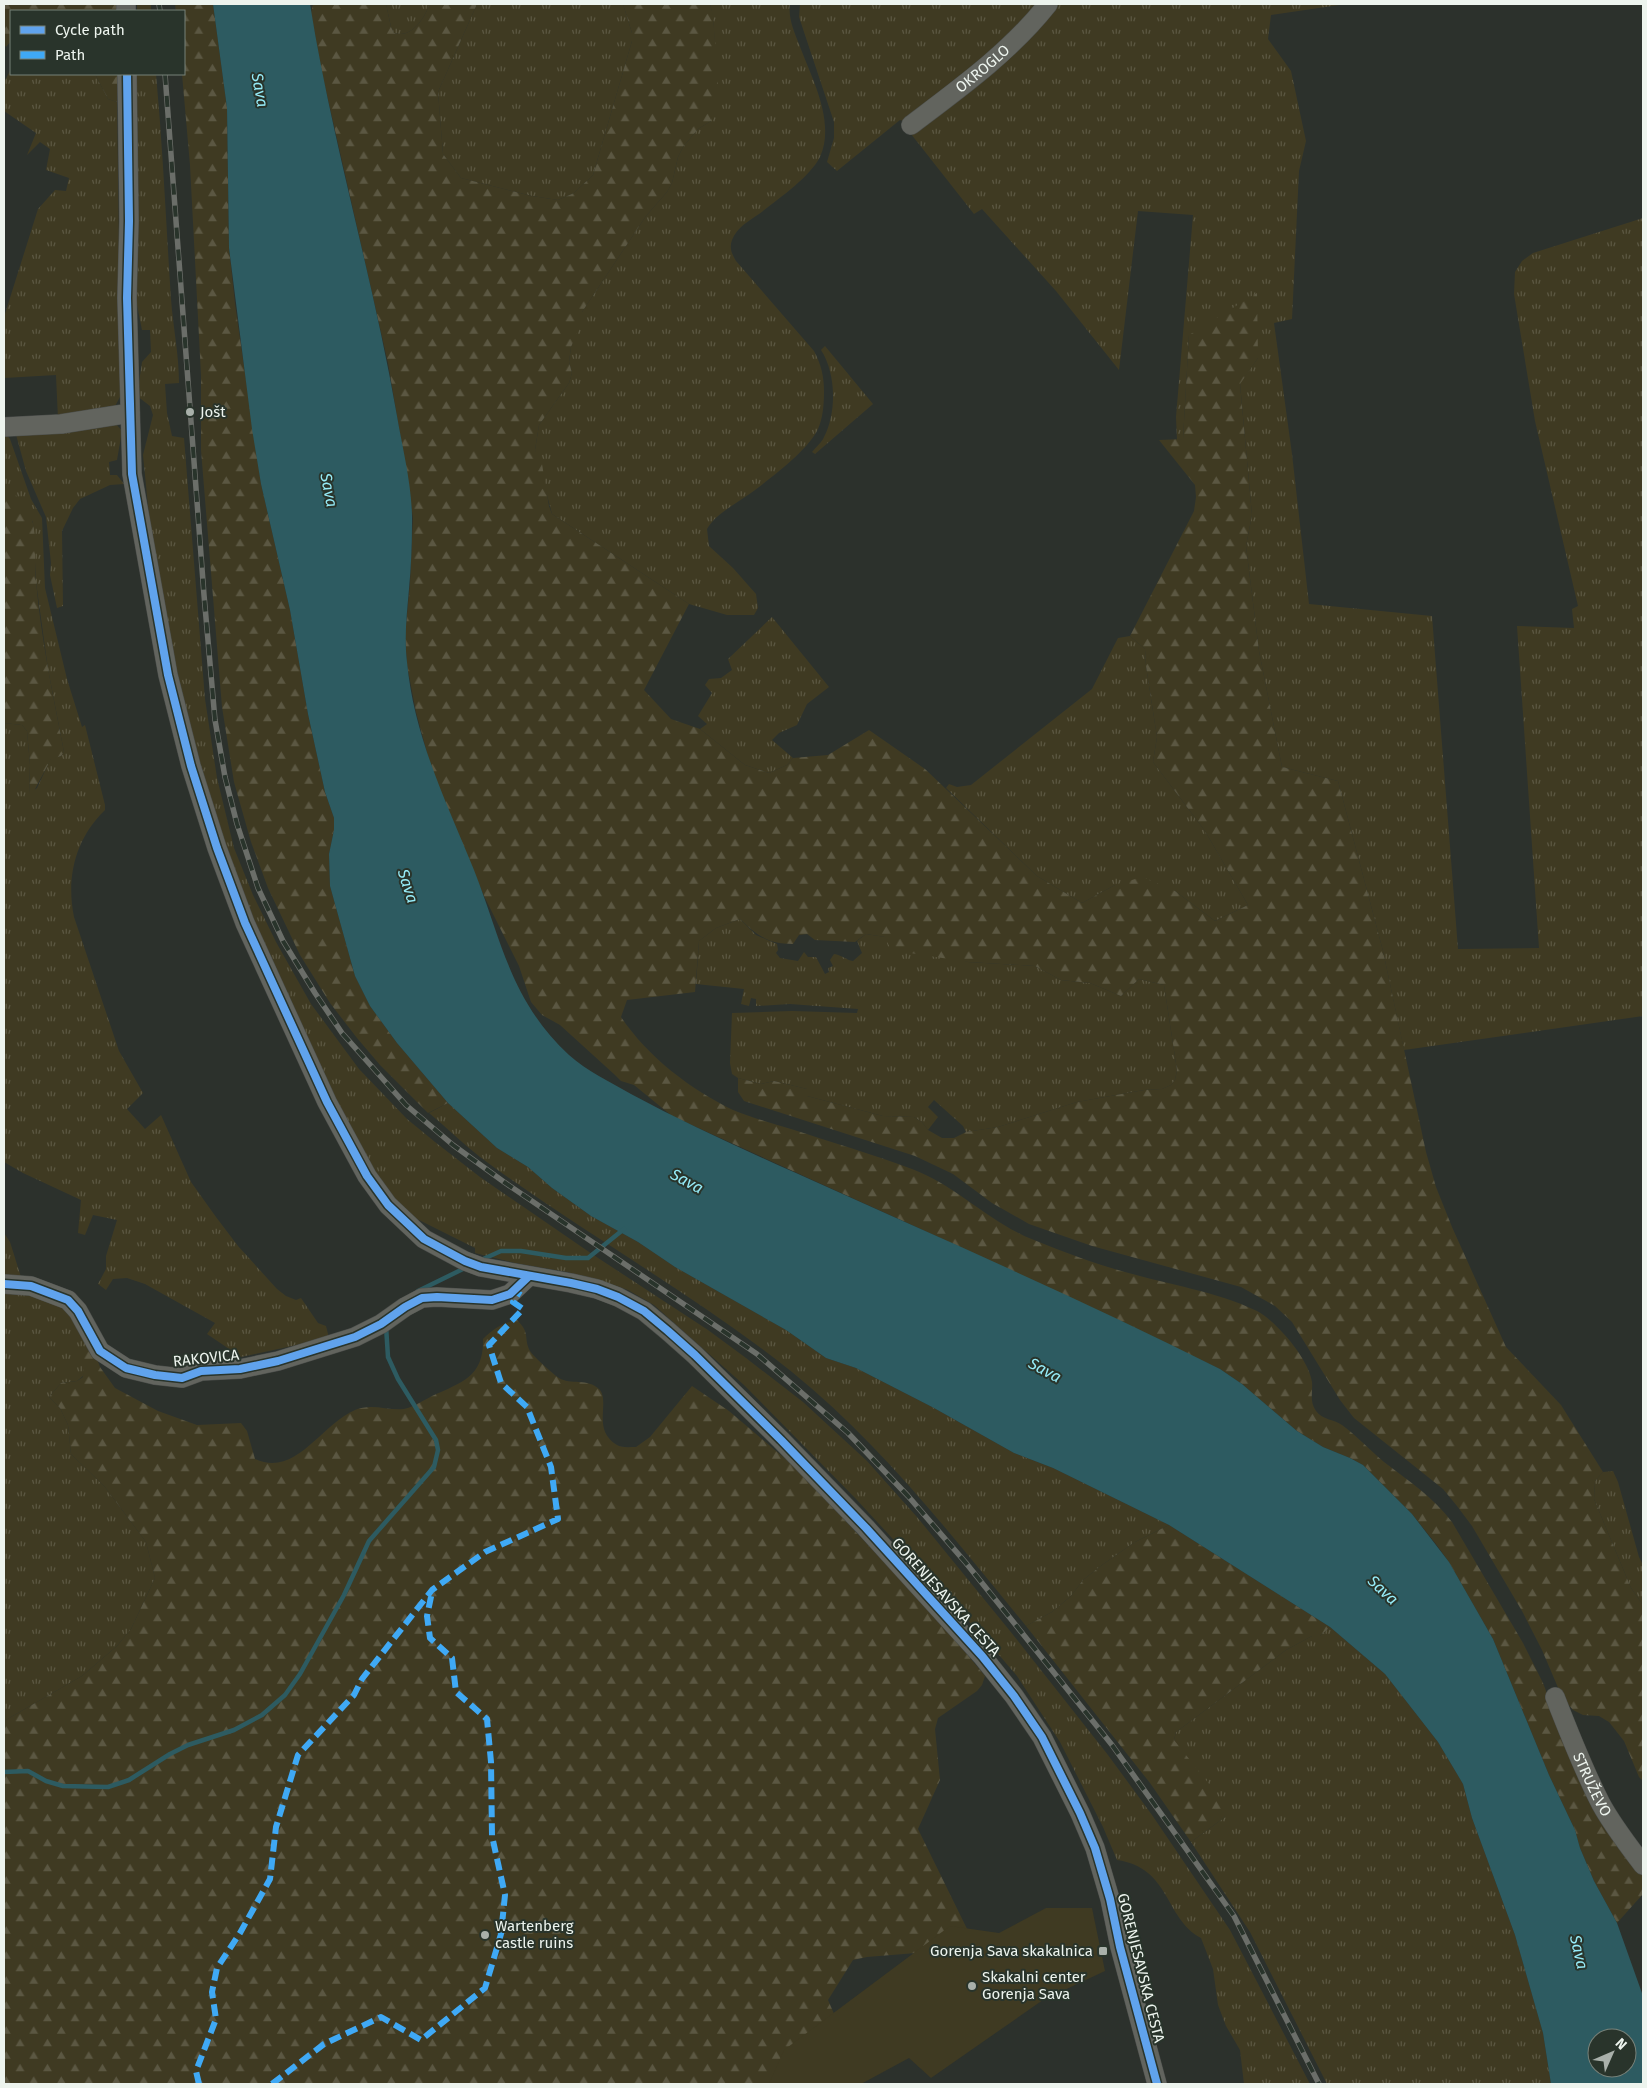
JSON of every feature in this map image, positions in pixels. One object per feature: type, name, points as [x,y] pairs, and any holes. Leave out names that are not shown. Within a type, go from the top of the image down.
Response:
[{"type":"street","name":"OKROGLO","points":[[911,125],[975,77],[1011,45],[1048,4]]},
{"type":"street","name":"GORENJESAVSKA CESTA","points":[[128,75],[129,221],[127,298],[132,474],[168,675],[191,766],[217,848],[245,923],[327,1102],[366,1176],[388,1205],[408,1226],[424,1239],[473,1264],[597,1289],[618,1297],[644,1311],[668,1331],[781,1440],[982,1656],[1014,1696],[1042,1737],[1080,1812],[1095,1848],[1110,1899],[1120,1946],[1157,2084]]},
{"type":"street","points":[[4,427],[61,424],[130,413]]},
{"type":"street","name":"RAKOVICA","points":[[4,1284],[31,1286],[68,1300],[78,1311],[100,1351],[126,1368],[154,1375],[182,1378],[201,1371],[240,1369],[278,1361],[355,1337],[386,1321],[405,1307],[422,1298],[492,1300],[510,1294],[529,1276]]},
{"type":"street","name":"STRUŽEVO","points":[[1555,1697],[1578,1755],[1601,1804],[1616,1829],[1643,1864]]},
{"type":"green space","points":[[4,4],[117,4],[117,10],[10,10],[10,42],[6,47],[4,44]]},
{"type":"green space","points":[[137,4],[151,4],[151,10],[137,10]]},
{"type":"green space","points":[[175,4],[213,4],[227,108],[229,248],[235,304],[261,484],[290,610],[308,714],[325,792],[334,818],[334,830],[329,854],[330,886],[355,976],[370,1006],[397,1043],[448,1103],[428,1113],[380,1065],[357,1038],[330,1003],[300,955],[268,888],[251,842],[234,782],[222,707],[201,450],[201,375],[190,165],[182,75],[185,75],[185,10],[176,10]]},
{"type":"green space","points":[[313,4],[386,4],[391,27],[394,33],[400,34],[412,30],[421,21],[430,4],[477,4],[438,92],[443,154],[461,178],[532,196],[558,200],[574,193],[593,175],[632,41],[632,33],[623,4],[710,4],[713,15],[718,83],[715,110],[711,121],[698,129],[683,147],[678,157],[672,183],[667,192],[646,216],[582,312],[584,317],[571,347],[569,362],[572,373],[569,383],[539,425],[535,450],[542,464],[552,514],[689,604],[644,690],[671,719],[700,729],[745,765],[769,773],[787,765],[793,758],[828,755],[869,730],[925,769],[1037,876],[1082,903],[1115,885],[1142,877],[1175,891],[1215,921],[1248,905],[1205,831],[1153,762],[1157,737],[1145,649],[1130,636],[1194,511],[1195,485],[1159,440],[1183,439],[1189,335],[1257,293],[1258,358],[1240,384],[1252,515],[1246,546],[1259,651],[1282,767],[1338,781],[1383,951],[1426,1152],[1436,1187],[1506,1347],[1561,1405],[1603,1472],[1595,1481],[1594,1499],[1631,1588],[1643,1605],[1643,1781],[1639,1777],[1624,1741],[1609,1722],[1599,1716],[1583,1715],[1573,1710],[1562,1697],[1542,1650],[1522,1611],[1472,1526],[1457,1506],[1443,1489],[1354,1418],[1340,1400],[1292,1322],[1275,1306],[1241,1287],[1092,1246],[1029,1224],[992,1203],[953,1174],[915,1156],[744,1101],[738,1092],[738,1078],[761,1084],[774,1081],[807,1089],[807,1096],[883,1116],[914,1117],[922,1122],[928,1130],[942,1138],[954,1138],[966,1132],[998,1127],[1077,1102],[1144,1090],[1162,1089],[1171,1085],[1175,1080],[1177,1070],[1164,985],[1139,979],[1121,996],[1090,983],[1061,980],[1035,966],[968,962],[891,950],[885,937],[866,934],[855,942],[815,940],[807,934],[799,935],[793,944],[784,944],[764,938],[740,919],[716,928],[699,941],[695,992],[627,1000],[621,1017],[644,1045],[671,1071],[701,1092],[733,1110],[912,1169],[944,1185],[1003,1224],[1034,1240],[1114,1269],[1225,1298],[1257,1311],[1273,1323],[1298,1352],[1310,1373],[1312,1400],[1316,1411],[1348,1429],[1384,1462],[1429,1497],[1445,1513],[1523,1643],[1543,1683],[1559,1725],[1611,1831],[1643,1876],[1643,1894],[1617,1923],[1594,1881],[1580,1848],[1575,1830],[1549,1775],[1493,1639],[1449,1562],[1436,1544],[1412,1514],[1363,1465],[1323,1447],[1297,1431],[1242,1384],[1220,1369],[945,1240],[672,1116],[634,1085],[621,1081],[560,1025],[542,1015],[531,1002],[519,966],[484,896],[440,791],[429,760],[416,712],[407,665],[405,636],[413,518],[405,463],[388,363],[322,73],[311,13]]},
{"type":"green space","points":[[386,4],[430,4],[421,21],[412,30],[400,34],[394,33],[391,27]]},
{"type":"green space","points":[[477,4],[623,4],[632,33],[632,41],[593,175],[574,193],[558,200],[532,196],[461,178],[443,154],[438,92]]},
{"type":"green space","points":[[710,4],[790,4],[790,14],[795,34],[824,114],[824,143],[820,157],[815,165],[792,188],[740,228],[734,235],[731,243],[731,251],[736,261],[814,351],[822,370],[824,386],[822,416],[820,425],[813,438],[785,466],[719,515],[707,529],[709,546],[733,568],[756,594],[758,608],[754,615],[727,615],[689,604],[552,514],[535,450],[539,425],[569,383],[572,373],[569,362],[571,347],[582,312],[646,216],[667,192],[672,183],[678,157],[683,147],[698,129],[711,121],[715,46]]},
{"type":"green space","points":[[800,4],[1037,4],[992,52],[903,121],[900,120],[837,171],[827,162],[834,138],[834,122],[799,17]]},
{"type":"green space","points":[[1055,4],[1346,4],[1271,15],[1268,39],[1291,71],[1306,141],[1299,171],[1292,319],[1274,323],[1292,454],[1309,604],[1432,616],[1458,949],[1539,948],[1517,626],[1574,628],[1572,609],[1578,606],[1535,421],[1514,294],[1515,272],[1522,261],[1533,253],[1643,218],[1643,1016],[1404,1050],[1383,951],[1338,781],[1282,767],[1259,651],[1246,546],[1252,515],[1240,383],[1258,358],[1189,335],[1183,439],[1177,440],[1176,417],[1193,215],[1138,211],[1119,370],[1056,291],[982,209],[974,214],[911,134],[913,130]]},
{"type":"green space","points":[[10,71],[10,75],[96,75],[108,99],[117,102],[121,395],[114,408],[58,419],[56,375],[4,378],[4,317],[38,209],[55,190],[66,191],[69,178],[46,170],[50,149],[40,142],[27,155],[36,133],[4,111],[4,82]]},
{"type":"green space","points":[[96,75],[117,75],[117,102],[108,99]]},
{"type":"green space","points":[[137,75],[156,75],[171,299],[179,372],[179,383],[165,384],[167,413],[172,436],[184,438],[205,699],[217,778],[234,848],[253,895],[276,942],[311,1004],[359,1069],[407,1119],[480,1177],[592,1254],[708,1330],[746,1358],[803,1402],[867,1461],[917,1517],[1010,1631],[1108,1755],[1152,1815],[1230,1930],[1310,2084],[1244,2084],[1240,2050],[1226,2026],[1218,2005],[1213,1969],[1201,1938],[1180,1919],[1158,1883],[1148,1873],[1135,1865],[1117,1860],[1103,1827],[1060,1742],[1017,1676],[856,1499],[744,1385],[654,1305],[628,1290],[600,1280],[567,1272],[515,1263],[475,1253],[475,1248],[413,1217],[393,1198],[379,1180],[349,1129],[251,916],[207,794],[172,651],[152,546],[143,455],[153,415],[150,406],[137,396],[142,362],[151,352],[150,330],[142,330],[136,300]]},
{"type":"green space","points":[[825,346],[873,404],[815,454],[812,452],[824,437],[833,405],[830,370],[821,350]]},
{"type":"green space","points":[[116,424],[122,431],[117,460],[109,462],[110,475],[117,475],[124,484],[110,485],[80,499],[73,508],[62,531],[63,606],[57,608],[50,575],[51,563],[46,517],[26,471],[15,431]]},
{"type":"green space","points":[[4,432],[10,439],[31,499],[42,518],[45,588],[67,679],[82,727],[85,725],[105,805],[105,810],[86,833],[75,860],[71,888],[72,902],[74,917],[119,1051],[143,1093],[127,1109],[145,1129],[161,1115],[191,1182],[216,1217],[238,1246],[277,1289],[286,1296],[296,1300],[301,1298],[318,1323],[326,1326],[329,1338],[241,1357],[207,1334],[215,1323],[145,1284],[127,1278],[113,1279],[106,1290],[98,1284],[106,1269],[106,1256],[117,1220],[93,1215],[85,1235],[78,1233],[81,1200],[4,1162],[4,723],[22,725],[27,731],[30,765],[29,794],[37,788],[51,758],[61,756],[64,752],[48,669],[36,582],[33,522],[16,497],[4,485]]},
{"type":"green space","points":[[4,485],[24,505],[34,526],[35,575],[41,624],[64,752],[61,756],[51,759],[33,793],[29,795],[30,765],[27,731],[22,725],[4,723]]},
{"type":"green space","points":[[772,617],[829,687],[807,704],[797,725],[779,733],[772,740],[793,758],[787,765],[769,773],[745,765],[700,729],[707,724],[698,716],[712,693],[705,685],[709,679],[721,678],[732,670],[728,659]]},
{"type":"green space","points":[[1130,636],[1145,649],[1157,737],[1153,762],[1205,831],[1248,905],[1215,921],[1175,891],[1115,885],[1082,903],[1037,876],[946,788],[949,784],[957,787],[971,785],[1092,689],[1118,638]]},
{"type":"green space","points":[[740,919],[756,935],[777,944],[778,950],[776,953],[780,958],[798,961],[804,952],[808,957],[816,957],[825,974],[829,972],[828,968],[833,966],[830,960],[834,954],[853,961],[862,953],[857,941],[866,934],[885,937],[968,962],[1035,966],[1061,980],[1090,983],[1121,996],[1139,979],[1164,985],[1177,1070],[1175,1080],[1171,1085],[1162,1089],[1144,1090],[1077,1102],[998,1127],[966,1132],[963,1126],[934,1100],[928,1107],[938,1117],[928,1130],[922,1122],[914,1117],[883,1116],[807,1096],[807,1089],[774,1081],[761,1084],[738,1078],[732,1074],[730,1063],[732,1013],[792,1011],[857,1013],[858,1009],[790,1004],[756,1006],[756,999],[751,998],[749,1006],[741,1004],[744,989],[696,984],[699,941],[716,928]]},
{"type":"green space","points":[[448,1103],[497,1148],[528,1167],[552,1188],[591,1216],[638,1242],[675,1267],[786,1330],[826,1358],[856,1368],[934,1408],[1014,1453],[1053,1468],[1169,1525],[1135,1542],[1102,1565],[1083,1580],[1071,1596],[1052,1612],[1026,1626],[915,1493],[825,1400],[792,1372],[716,1316],[518,1185],[480,1157],[429,1113]]},
{"type":"green space","points":[[4,1233],[10,1242],[21,1277],[4,1281]]},
{"type":"green space","points":[[4,1287],[66,1302],[92,1345],[83,1376],[77,1381],[61,1383],[49,1397],[60,1408],[68,1425],[71,1454],[105,1487],[146,1542],[155,1578],[131,1629],[117,1646],[82,1676],[4,1721]]},
{"type":"green space","points":[[517,1320],[524,1329],[530,1351],[552,1373],[563,1380],[590,1384],[599,1389],[603,1401],[605,1432],[609,1439],[619,1446],[636,1447],[650,1437],[692,1386],[729,1411],[795,1467],[941,1623],[985,1676],[982,1685],[977,1691],[938,1718],[935,1729],[940,1780],[918,1829],[972,1939],[916,1953],[853,1960],[828,2000],[835,2016],[786,2084],[4,2084],[4,1721],[82,1676],[117,1646],[131,1629],[155,1578],[146,1542],[105,1487],[71,1454],[68,1425],[60,1408],[49,1397],[61,1383],[77,1381],[83,1377],[84,1354],[92,1345],[100,1367],[115,1388],[158,1411],[197,1425],[241,1423],[247,1431],[255,1459],[270,1463],[283,1461],[295,1456],[342,1417],[355,1410],[368,1407],[408,1408],[462,1382],[475,1370],[480,1362],[483,1339],[498,1326]]},
{"type":"green space","points":[[1613,1471],[1643,1565],[1643,1605],[1631,1588],[1594,1499],[1595,1481],[1603,1472]]},
{"type":"green space","points":[[1169,1525],[1330,1627],[1320,1636],[1312,1636],[1286,1650],[1176,1732],[1174,1740],[1217,1794],[1225,1817],[1191,1842],[1150,1783],[1026,1626],[1052,1612],[1071,1596],[1083,1580],[1102,1565],[1135,1542]]},
{"type":"green space","points":[[1330,1627],[1385,1674],[1438,1742],[1463,1784],[1472,1818],[1515,1935],[1543,2033],[1551,2084],[1327,2084],[1250,1932],[1191,1842],[1225,1817],[1174,1740],[1176,1732],[1286,1650],[1312,1636],[1320,1636]]},
{"type":"green space","name":"Skakalni center Gorenja Sava","points":[[1046,1908],[1092,1908],[1105,1971],[1043,2000],[931,2078],[909,2058],[861,2084],[769,2084],[784,2050],[950,1926],[999,1933]]},
{"type":"water","name":"Sava","points":[[213,4],[310,4],[329,107],[376,312],[405,456],[412,511],[406,643],[407,662],[416,716],[442,794],[474,870],[510,968],[520,991],[533,1013],[549,1034],[576,1061],[631,1094],[733,1145],[1062,1293],[1220,1369],[1242,1384],[1297,1431],[1323,1447],[1363,1465],[1412,1514],[1449,1562],[1493,1639],[1549,1775],[1575,1830],[1580,1848],[1594,1881],[1617,1923],[1643,1996],[1643,2084],[1551,2084],[1543,2033],[1515,1935],[1472,1818],[1463,1784],[1438,1742],[1385,1674],[1330,1627],[1169,1525],[1053,1468],[1014,1453],[934,1408],[856,1368],[826,1358],[786,1330],[675,1267],[638,1242],[591,1216],[552,1188],[528,1167],[497,1148],[448,1103],[397,1043],[370,1006],[355,976],[330,886],[329,854],[334,830],[334,818],[325,792],[308,714],[290,610],[261,484],[252,429],[229,248],[227,108]]},
{"type":"waterway","points":[[481,1260],[501,1251],[521,1251],[566,1258],[588,1258],[624,1229]]},
{"type":"waterway","points":[[418,1291],[465,1268]]},
{"type":"waterway","points":[[4,1772],[28,1771],[46,1781],[63,1786],[108,1787],[129,1780],[188,1745],[234,1730],[262,1715],[285,1695],[300,1674],[344,1595],[369,1541],[434,1467],[438,1450],[436,1440],[398,1379],[388,1357],[386,1326]]},
{"type":"railway","points":[[159,4],[160,10]]},
{"type":"railway","points":[[165,75],[215,720],[225,777],[237,824],[258,888],[283,941],[342,1033],[406,1105],[453,1145],[504,1182],[757,1354],[848,1433],[908,1496],[966,1563],[1112,1745],[1234,1916],[1319,2084]]},
{"type":"marked path","points":[[199,2084],[196,2071],[216,2019],[212,1992],[217,1968],[240,1933],[270,1879],[276,1827],[298,1755],[354,1695],[362,1679],[432,1590],[485,1552],[558,1519],[551,1467],[527,1407],[501,1383],[489,1345],[523,1309],[513,1302],[520,1291]]},
{"type":"marked path","points":[[272,2084],[324,2044],[381,2017],[421,2040],[485,1988],[501,1934],[505,1895],[492,1836],[491,1762],[487,1719],[456,1692],[452,1658],[430,1638],[427,1616],[432,1592]]},
{"type":"cycle path","points":[[127,75],[129,221],[127,298],[132,474],[168,675],[191,766],[217,848],[245,923],[327,1102],[367,1176],[388,1205],[424,1239],[465,1261],[481,1267],[597,1289],[618,1297],[644,1311],[668,1331],[781,1440],[866,1528],[982,1656],[1014,1696],[1042,1737],[1080,1813],[1095,1848],[1110,1899],[1120,1947],[1157,2084]]},
{"type":"cycle path","points":[[4,1284],[31,1286],[68,1300],[78,1311],[100,1351],[126,1368],[155,1375],[182,1378],[201,1371],[240,1369],[278,1361],[355,1337],[381,1324],[405,1307],[422,1298],[492,1300],[510,1294],[529,1276]]},
{"type":"place","name":"Jošt","points":[[190,412]]},
{"type":"place","name":"Wartenberg castle ruins","points":[[485,1935]]},
{"type":"place","name":"Gorenja Sava skakalnica","points":[[1103,1951]]},
{"type":"place","name":"Skakalni center Gorenja Sava","points":[[972,1986]]}]
